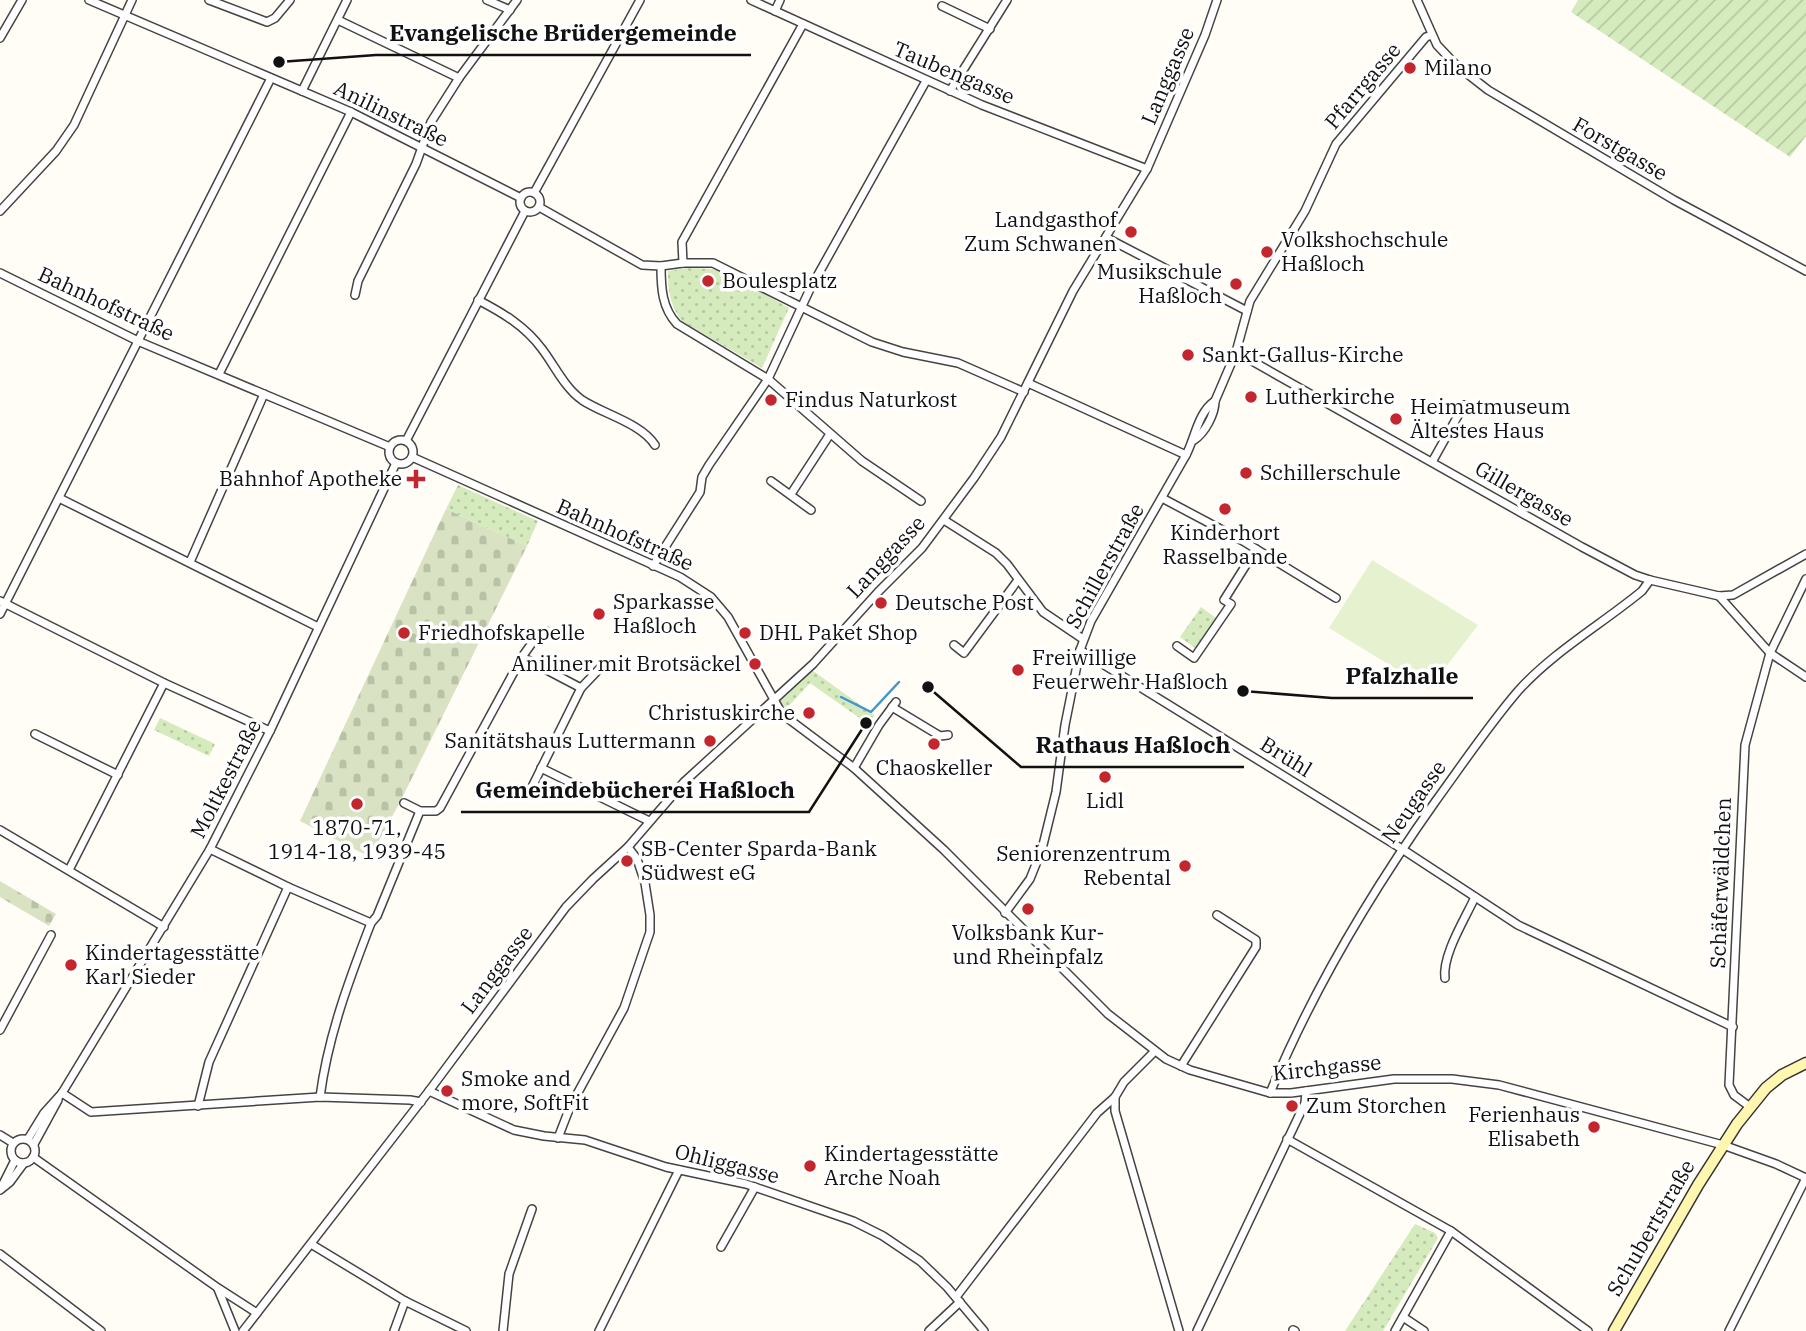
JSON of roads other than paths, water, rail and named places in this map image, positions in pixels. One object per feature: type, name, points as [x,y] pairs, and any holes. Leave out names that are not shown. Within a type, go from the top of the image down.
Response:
[{"type":"main road","name":"Schubertstraße","points":[[1614,1331],[1723,1145],[1750,1107],[1775,1080],[1806,1063]]},
{"type":"street","points":[[0,38],[22,0]]},
{"type":"street","name":"Anilinstraße","points":[[89,0],[351,113],[521,198]]},
{"type":"street","points":[[0,211],[64,141],[82,111],[132,0]]},
{"type":"street","points":[[209,0],[267,22],[275,19],[290,0]]},
{"type":"street","points":[[302,91],[347,0]]},
{"type":"street","points":[[487,0],[510,10]]},
{"type":"street","points":[[355,295],[358,282],[416,164],[431,122],[459,78],[517,0]]},
{"type":"street","points":[[534,193],[640,0]]},
{"type":"street","name":"Taubengasse","points":[[751,0],[950,92],[1147,169]]},
{"type":"street","points":[[775,11],[780,0]]},
{"type":"street","points":[[950,92],[1007,0]]},
{"type":"street","name":"Langgasse","points":[[243,1331],[421,1102],[566,907],[628,847],[684,782],[813,664],[877,592],[922,548],[944,520],[1002,437],[1073,291],[1147,169],[1205,35],[1217,0]]},
{"type":"street","name":"Forstgasse","points":[[1421,2],[1437,45],[1456,65],[1504,101],[1674,200],[1806,271]]},
{"type":"street","points":[[942,6],[990,29]]},
{"type":"street","points":[[338,20],[459,78]]},
{"type":"street","points":[[683,263],[682,242],[803,24]]},
{"type":"street","name":"Pfarrgasse","points":[[1236,352],[1250,301],[1305,211],[1336,144],[1426,37],[1432,35]]},
{"type":"street","points":[[0,614],[3,603],[139,342],[271,78]]},
{"type":"street","points":[[653,566],[700,492],[702,477],[709,465],[768,379],[800,307],[926,81]]},
{"type":"street","points":[[219,374],[351,113]]},
{"type":"street","points":[[528,193],[534,193],[540,200],[539,206],[534,211],[525,211],[520,204],[521,198],[528,193]]},
{"type":"street","points":[[539,206],[642,265],[713,263],[872,342],[903,352],[958,363],[1024,392]]},
{"type":"street","points":[[406,442],[525,211]]},
{"type":"street","points":[[1107,238],[1247,311]]},
{"type":"street","points":[[661,266],[664,301],[674,320],[768,379],[862,461],[921,501]]},
{"type":"street","name":"Bahnhofstraße","points":[[0,273],[139,342],[390,447]]},
{"type":"street","points":[[478,300],[526,330],[582,400],[646,435],[655,444]]},
{"type":"street","name":"Schillerstraße","points":[[1005,913],[1030,879],[1042,849],[1056,792],[1063,738],[1083,639],[1186,455],[1208,405],[1215,401],[1236,352]]},
{"type":"street","name":"Gillergasse","points":[[1236,352],[1582,547],[1650,580],[1719,596]]},
{"type":"street","points":[[1028,383],[1186,455]]},
{"type":"street","points":[[190,562],[264,394]]},
{"type":"street","points":[[1432,462],[1464,405]]},
{"type":"street","points":[[791,494],[830,434]]},
{"type":"street","points":[[396,442],[406,442],[412,450],[412,457],[407,462],[396,463],[390,454],[390,447],[396,442]]},
{"type":"street","name":"Bahnhofstraße","points":[[412,457],[699,588],[734,626],[773,701]]},
{"type":"street","name":"Moltkestraße","points":[[33,1157],[31,1142],[44,1113],[61,1094],[211,849],[270,731],[396,463]]},
{"type":"street","points":[[771,481],[811,510]]},
{"type":"street","points":[[59,498],[318,627]]},
{"type":"street","points":[[1162,498],[1256,549],[1336,598]]},
{"type":"street","points":[[944,520],[996,554],[1007,564],[1043,612],[1083,639]]},
{"type":"street","points":[[1177,646],[1194,658],[1231,604],[1224,600],[1256,549]]},
{"type":"street","points":[[1719,596],[1732,595],[1806,554]]},
{"type":"street","name":"Schäferwäldchen","points":[[1750,1107],[1730,1090],[1745,745],[1770,653],[1806,579]]},
{"type":"street","points":[[954,645],[964,653],[1018,580]]},
{"type":"street","name":"Neugasse","points":[[1270,1093],[1327,970],[1402,849],[1476,745],[1520,690],[1552,660],[1642,591],[1650,580]]},
{"type":"street","points":[[1719,596],[1770,653],[1806,677]]},
{"type":"street","points":[[3,603],[164,683],[270,731]]},
{"type":"street","points":[[404,803],[419,811],[436,811],[440,808],[522,657],[546,631]]},
{"type":"street","name":"Brühl","points":[[1080,650],[1535,934],[1733,1027]]},
{"type":"street","points":[[522,657],[581,688]]},
{"type":"street","points":[[528,795],[581,688],[603,665]]},
{"type":"street","points":[[68,870],[164,683]]},
{"type":"street","name":"Kirchgasse","points":[[773,701],[782,714],[854,768],[944,850],[1115,1020],[1154,1052],[1181,1066],[1270,1093],[1394,1079],[1438,1078],[1482,1082],[1723,1145],[1768,1160],[1806,1178]]},
{"type":"street","points":[[854,768],[894,705],[940,736],[948,734]]},
{"type":"street","points":[[35,734],[118,775]]},
{"type":"street","points":[[541,768],[649,821]]},
{"type":"street","points":[[320,1097],[325,1062],[338,1014],[371,923],[377,916],[419,811]]},
{"type":"street","points":[[0,830],[164,927]]},
{"type":"street","points":[[558,1138],[574,1100],[624,1008],[650,932],[645,883],[637,859],[628,847]]},
{"type":"street","points":[[211,849],[288,887],[371,923]]},
{"type":"street","points":[[198,1106],[209,1062],[288,887]]},
{"type":"street","points":[[1445,978],[1444,969],[1448,957],[1475,897]]},
{"type":"street","points":[[1181,1066],[1256,947],[1256,940],[1217,915]]},
{"type":"street","points":[[0,1030],[51,935]]},
{"type":"street","points":[[929,1331],[958,1299],[1097,1113],[1115,1097],[1124,1082],[1154,1052]]},
{"type":"street","name":"Ohliggasse","points":[[429,1091],[501,1126],[526,1133],[585,1140],[678,1170],[754,1187],[841,1216],[876,1232],[920,1261],[958,1299],[984,1331]]},
{"type":"street","points":[[1197,1331],[1305,1103],[1306,1091]]},
{"type":"street","points":[[61,1094],[91,1112],[320,1097],[421,1102]]},
{"type":"street","points":[[1115,1097],[1115,1111],[1179,1331]]},
{"type":"street","points":[[0,1135],[13,1143]]},
{"type":"street","points":[[24,1163],[15,1160],[10,1151],[18,1139],[31,1142]]},
{"type":"street","points":[[1287,1139],[1451,1231],[1588,1331]]},
{"type":"street","points":[[0,1189],[33,1157],[218,1289],[257,1313]]},
{"type":"street","points":[[0,1189],[15,1160]]},
{"type":"street","points":[[598,1331],[678,1170]]},
{"type":"street","points":[[1729,1331],[1806,1178]]},
{"type":"street","points":[[721,1247],[754,1187]]},
{"type":"street","points":[[503,1331],[506,1283],[532,1209]]},
{"type":"street","points":[[1395,1331],[1451,1231]]},
{"type":"street","points":[[311,1244],[405,1301],[466,1331]]},
{"type":"street","points":[[0,1254],[101,1331]]},
{"type":"street","points":[[218,1289],[235,1331]]},
{"type":"street","points":[[394,1331],[405,1301]]},
{"type":"street","points":[[1403,1317],[1424,1331]]},
{"type":"waterway","points":[[841,697],[871,712],[899,682]]},
{"type":"place","name":"Evangelische Brüdergemeinde","points":[[279,62]]},
{"type":"place","name":"Milano","points":[[1410,68]]},
{"type":"place","name":"Landgasthof Zum Schwanen","points":[[1131,232]]},
{"type":"place","name":"Volkshochschule Haßloch","points":[[1267,252]]},
{"type":"place","name":"Boulesplatz","points":[[708,281]]},
{"type":"place","name":"Musikschule Haßloch","points":[[1236,284]]},
{"type":"place","name":"Sankt-Gallus-Kirche","points":[[1188,355]]},
{"type":"place","name":"Lutherkirche","points":[[1251,397]]},
{"type":"place","name":"Findus Naturkost","points":[[771,400]]},
{"type":"place","name":"Heimatmuseum Ältestes Haus","points":[[1396,419]]},
{"type":"place","name":"Schillerschule","points":[[1246,473]]},
{"type":"place","name":"Bahnhof Apotheke","points":[[416,479]]},
{"type":"place","name":"Kinderhort Rasselbande","points":[[1225,509]]},
{"type":"place","name":"Deutsche Post","points":[[881,603]]},
{"type":"place","name":"Sparkasse Haßloch","points":[[599,614]]},
{"type":"place","name":"Friedhofskapelle","points":[[404,633]]},
{"type":"place","name":"DHL Paket Shop","points":[[745,633]]},
{"type":"place","name":"Aniliner mit Brotsäckel","points":[[755,664]]},
{"type":"place","name":"Freiwillige Feuerwehr Haßloch","points":[[1018,670]]},
{"type":"place","name":"Rathaus Haßloch","points":[[928,687]]},
{"type":"place","name":"Pfalzhalle","points":[[1243,691]]},
{"type":"place","name":"Christuskirche","points":[[809,713]]},
{"type":"place","name":"Gemeindebücherei Haßloch","points":[[866,723]]},
{"type":"place","name":"Sanitätshaus Luttermann","points":[[710,741]]},
{"type":"place","name":"Chaoskeller","points":[[934,744]]},
{"type":"place","name":"Lidl","points":[[1105,777]]},
{"type":"place","name":"1870-71, 1914-18, 1939-45","points":[[357,804]]},
{"type":"place","name":"SB-Center Sparda-Bank Südwest eG","points":[[627,861]]},
{"type":"place","name":"Seniorenzentrum Rebental","points":[[1185,866]]},
{"type":"place","name":"Volksbank Kur- und Rheinpfalz","points":[[1028,909]]},
{"type":"place","name":"Kindertagesstätte Karl Sieder","points":[[71,965]]},
{"type":"place","name":"Smoke and more, SoftFit","points":[[447,1091]]},
{"type":"place","name":"Zum Storchen","points":[[1292,1106]]},
{"type":"place","name":"Ferienhaus Elisabeth","points":[[1594,1127]]},
{"type":"place","name":"Kindertagesstätte Arche Noah","points":[[810,1166]]}]
